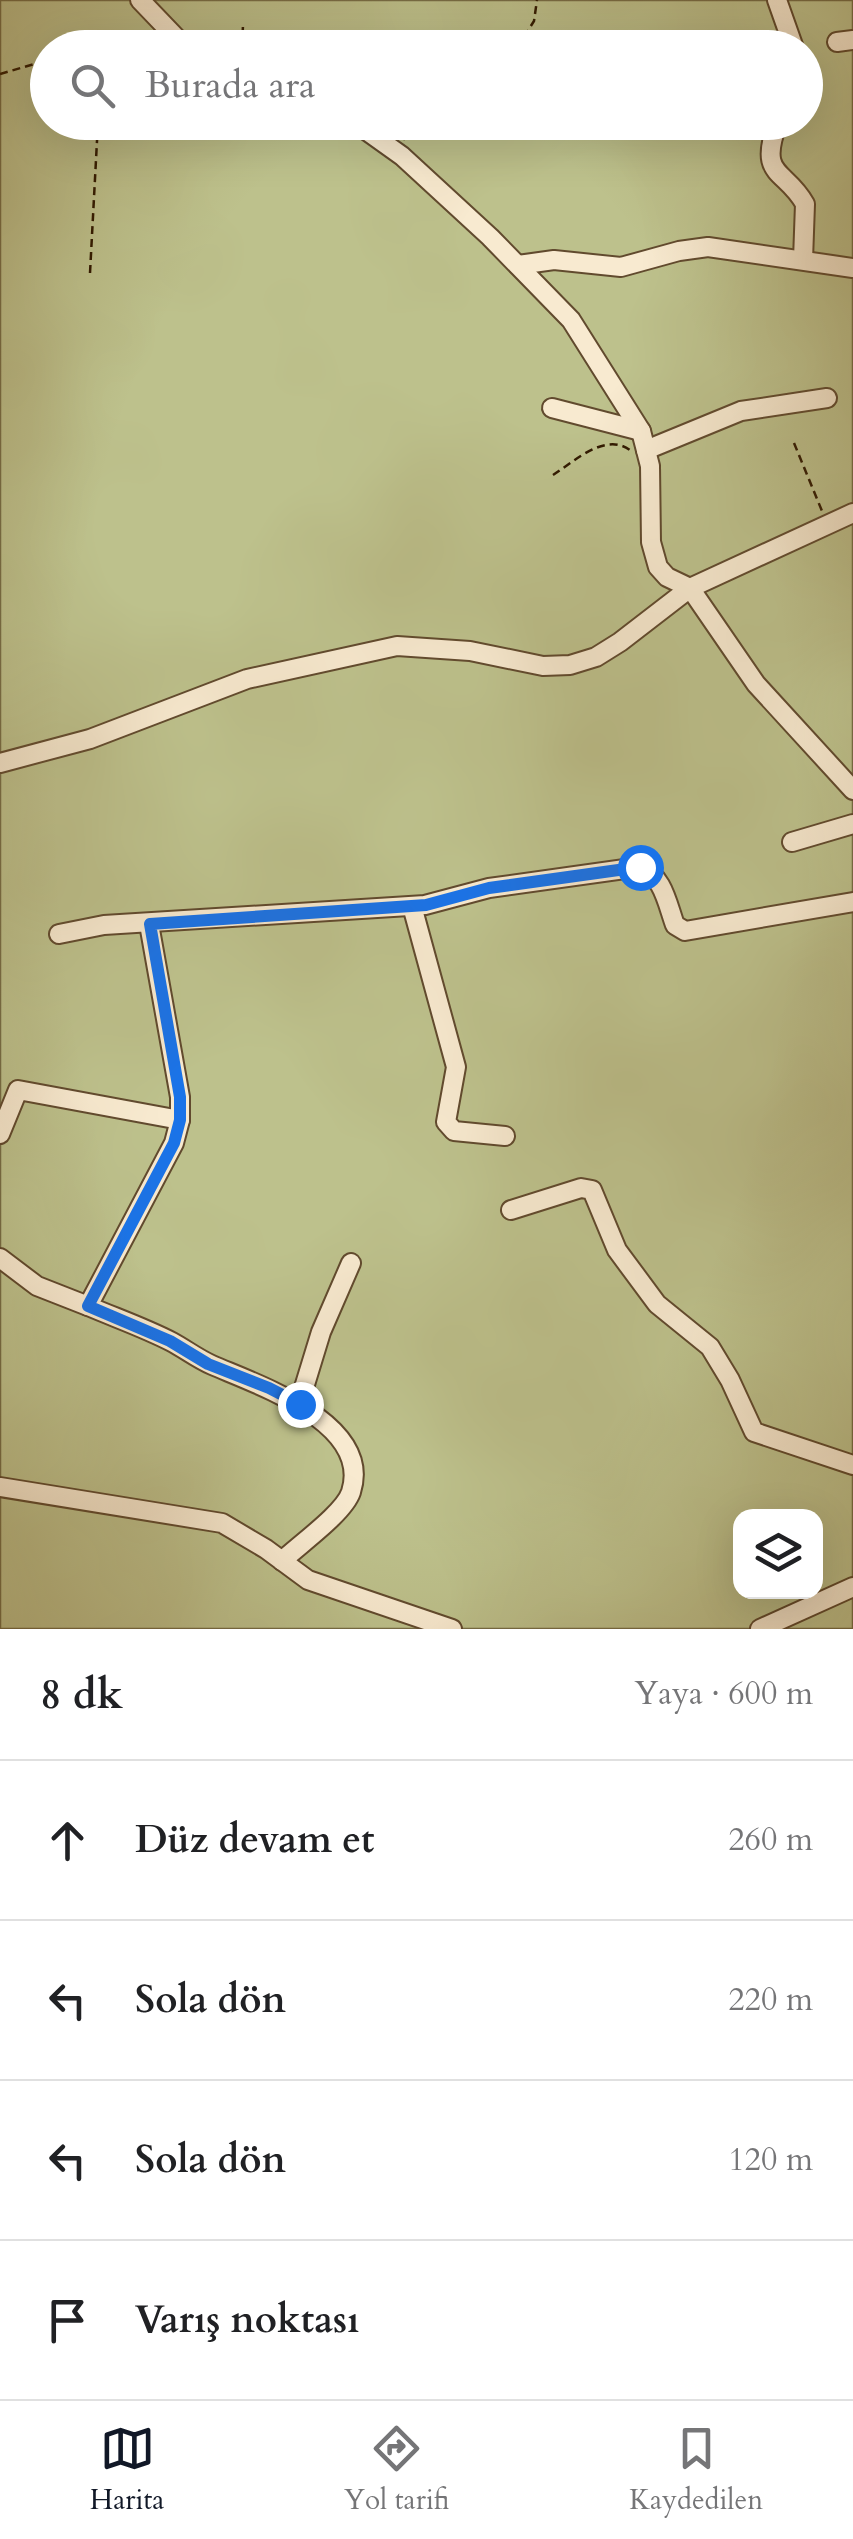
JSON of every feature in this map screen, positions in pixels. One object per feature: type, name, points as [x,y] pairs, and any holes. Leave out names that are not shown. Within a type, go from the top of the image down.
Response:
[{"type":"street","points":[[140,0],[169,30]]},
{"type":"street","points":[[777,0],[788,30]]},
{"type":"street","points":[[380,140],[402,156],[518,265],[571,320],[642,431],[640,452],[650,466],[652,555],[667,577],[690,588],[756,684],[853,790]]},
{"type":"street","points":[[773,140],[772,158],[779,177],[805,204],[803,260]]},
{"type":"street","points":[[518,265],[554,260],[621,266],[708,248],[853,268]]},
{"type":"street","points":[[640,452],[741,411],[827,398]]},
{"type":"street","points":[[552,408],[642,431]]},
{"type":"street","points":[[0,763],[90,739],[248,679],[396,646],[470,652],[542,666],[570,665],[620,642],[690,588],[853,513]]},
{"type":"street","points":[[792,842],[853,824]]},
{"type":"street","points":[[59,934],[104,926],[426,905],[489,888],[640,867],[658,881],[674,925],[686,931],[853,902]]},
{"type":"street","points":[[412,906],[456,1067],[446,1122],[454,1131],[505,1136]]},
{"type":"street","points":[[88,1306],[174,1143],[180,1120],[180,1097],[150,924]]},
{"type":"street","points":[[0,1134],[18,1090],[180,1120]]},
{"type":"street","points":[[511,1210],[581,1188],[592,1190],[617,1250],[657,1304],[710,1347],[754,1432],[853,1466]]},
{"type":"street","points":[[0,1258],[37,1286],[170,1341],[208,1364],[300,1404],[343,1442],[354,1472],[346,1503],[282,1561]]},
{"type":"street","points":[[300,1404],[321,1332],[351,1263]]},
{"type":"street","points":[[0,1487],[222,1523],[308,1580],[452,1629]]},
{"type":"street","points":[[760,1629],[853,1586]]},
{"type":"path","points":[[528,30],[538,0]]},
{"type":"path","points":[[243,25],[243,30]]},
{"type":"path","points":[[0,74],[30,65]]},
{"type":"path","points":[[90,273],[97,140]]},
{"type":"path","points":[[553,475],[610,442],[640,452]]},
{"type":"path","points":[[794,443],[828,525]]},
{"type":"green space","points":[[0,0],[853,0],[853,1629],[0,1629]]},
{"type":"route","points":[[300,1404],[88,1306],[174,1143],[180,1120],[180,1097],[150,924],[426,905],[489,888],[640,867]]}]
